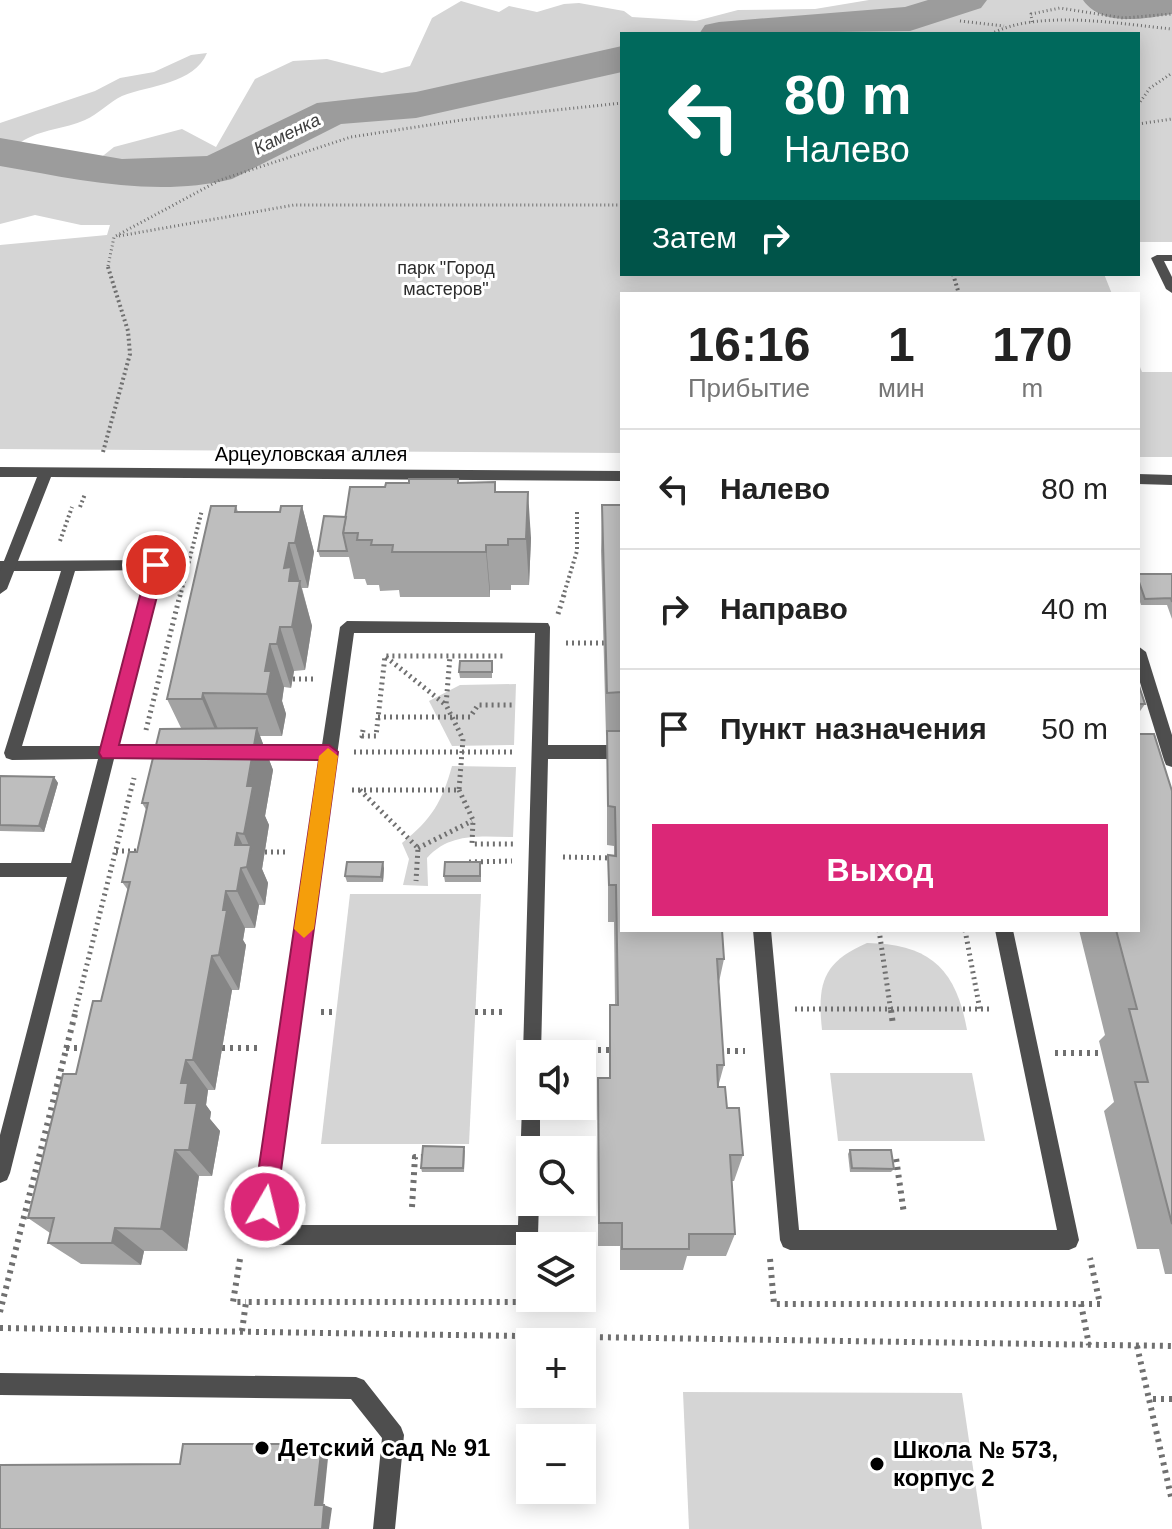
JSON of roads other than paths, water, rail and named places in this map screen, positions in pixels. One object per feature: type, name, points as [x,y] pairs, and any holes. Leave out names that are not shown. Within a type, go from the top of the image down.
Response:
[{"type":"street","points":[[1172,258],[1157,258],[1172,289]]},
{"type":"street","name":"Арцеуловская аллея","points":[[0,472],[620,476]]},
{"type":"street","points":[[0,589],[4,566],[46,472]]},
{"type":"street","points":[[1140,479],[1172,480]]},
{"type":"street","points":[[70,565],[12,753],[184,752]]},
{"type":"street","points":[[0,1173],[156,565],[4,566]]},
{"type":"street","points":[[528,1216],[528,1235],[261,1235],[347,627],[543,627],[532,1040]]},
{"type":"street","points":[[1140,660],[1165,755]]},
{"type":"street","points":[[228,752],[329,752]]},
{"type":"street","points":[[540,752],[620,752]]},
{"type":"street","points":[[0,870],[78,870]]},
{"type":"street","points":[[762,932],[790,1240],[1069,1240],[1004,932]]},
{"type":"street","points":[[0,1384],[356,1388],[393,1435],[384,1529]]},
{"type":"waterway","name":"Каменка","points":[[744,32],[910,19],[967,0]]},
{"type":"waterway","name":"Каменка","points":[[1103,0],[1130,9],[1172,2]]},
{"type":"waterway","name":"Каменка","points":[[0,152],[122,173],[216,169],[332,112],[416,105],[620,59]]},
{"type":"place","name":"Детский сад № 91","points":[[262,1448]]},
{"type":"place","name":"Школа № 573, корпус 2","points":[[877,1464]]},
{"type":"park label","name":"парк \"Город мастеров\"","points":[[446,278]]}]
